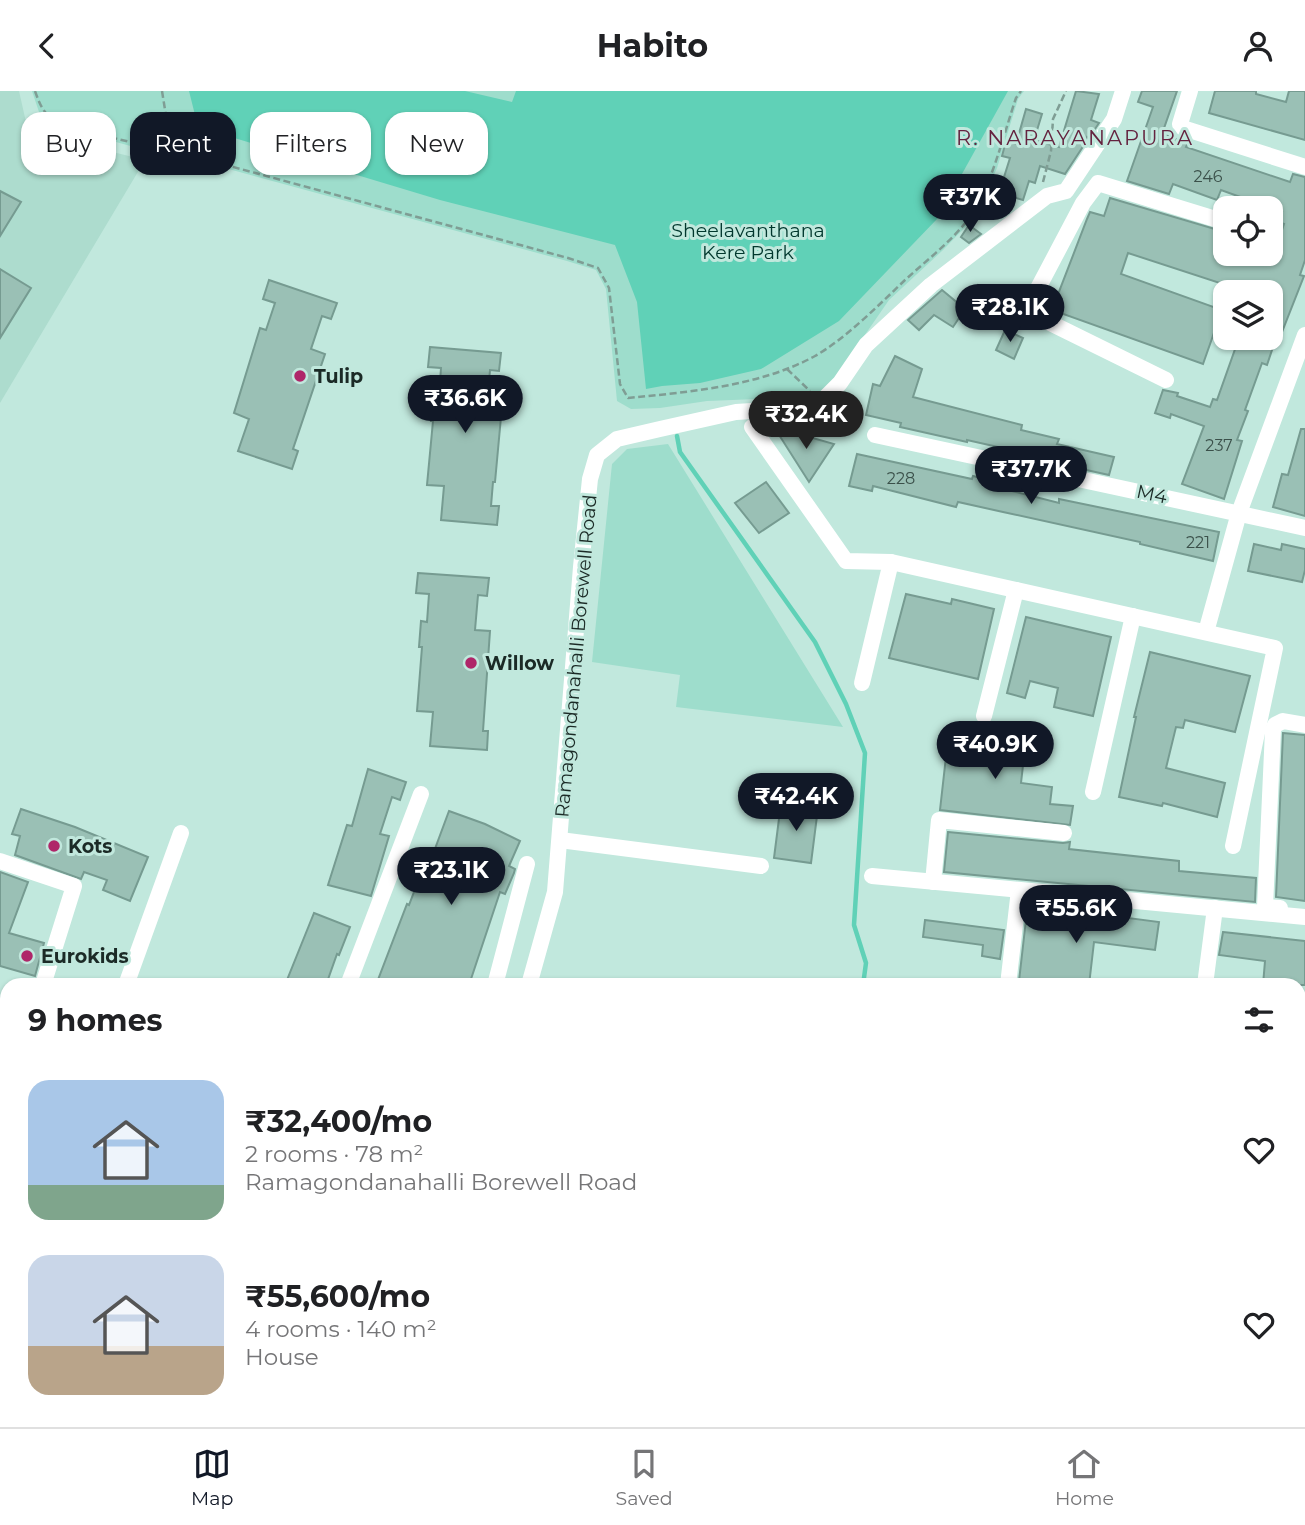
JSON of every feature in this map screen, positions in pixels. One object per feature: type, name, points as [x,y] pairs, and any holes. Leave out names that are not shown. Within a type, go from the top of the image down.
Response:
[{"type":"street","points":[[819,404],[840,383],[866,345],[931,285],[1047,196],[1066,191],[1114,119],[1124,91]]},
{"type":"street","points":[[1190,91],[1180,123],[1182,127],[1305,167]]},
{"type":"street","points":[[1166,380],[1026,311],[1083,203],[1098,183],[1213,218]]},
{"type":"street","points":[[1066,191],[1083,203]]},
{"type":"street","points":[[1206,632],[1239,513],[1305,335]]},
{"type":"street","name":"Ramagondanahalli Borewell Road","points":[[531,978],[555,892],[580,567],[590,479],[597,455],[617,439],[650,431],[736,412],[819,404]]},
{"type":"street","points":[[752,428],[846,561],[891,562],[1275,648],[1233,846]]},
{"type":"street","name":"M4","points":[[875,435],[1305,528]]},
{"type":"street","points":[[862,683],[891,562]]},
{"type":"street","points":[[984,716],[1016,590]]},
{"type":"street","points":[[1093,792],[1133,616]]},
{"type":"street","points":[[1303,917],[1299,909],[1265,907],[1273,730],[1275,725],[1283,721],[1305,725]]},
{"type":"street","points":[[351,978],[421,794]]},
{"type":"street","points":[[933,882],[939,820],[1064,833]]},
{"type":"street","points":[[129,978],[181,833]]},
{"type":"street","points":[[561,840],[761,866]]},
{"type":"street","points":[[0,861],[74,886],[45,978]]},
{"type":"street","points":[[497,978],[527,864]]},
{"type":"street","points":[[872,876],[1303,917]]},
{"type":"street","points":[[1008,978],[1019,890]]},
{"type":"street","points":[[1206,978],[1216,908]]},
{"type":"path","points":[[35,91],[42,110],[53,121],[130,142]]},
{"type":"path","points":[[162,91],[165,112]]},
{"type":"path","points":[[236,168],[598,268],[609,288],[620,384],[628,398],[745,381],[787,369],[817,355],[887,298],[971,216],[994,167],[1016,98],[1021,91]]},
{"type":"path","points":[[1047,196],[1043,184],[1051,151],[1053,118],[1066,91]]},
{"type":"path","points":[[787,369],[814,395],[819,404]]},
{"type":"shaded area","points":[[0,91],[19,91],[24,112],[21,112],[21,175],[116,175],[116,153],[130,156],[130,175],[136,175],[0,403]]},
{"type":"shaded area","name":"Sheelavanthana Kere Park","points":[[189,91],[465,91],[512,102],[516,91],[1008,91],[937,219],[839,321],[761,369],[700,383],[646,389],[637,302],[615,245],[440,200],[357,175],[371,175],[371,112],[250,112],[250,143],[236,138],[236,112],[194,112]]},
{"type":"green space","name":"Sheelavanthana Kere Park","points":[[32,91],[1024,91],[1018,99],[997,168],[974,218],[889,300],[831,384],[814,395],[803,397],[707,401],[631,409],[617,401],[606,289],[596,270],[251,175],[371,175],[371,112],[250,112],[250,175],[236,171],[236,112],[130,112],[130,146],[116,142],[116,112],[39,112]]},
{"type":"green space","points":[[668,444],[843,727],[676,707],[680,675],[592,662],[612,464],[627,449]]},
{"type":"building","points":[[1076,91],[1099,94],[1091,120],[1099,123],[1089,138],[1087,137],[1065,174],[1040,166],[1035,183],[1029,181],[1023,200],[999,193],[1010,158],[1002,156],[1006,141],[1016,144],[1026,109],[1042,114],[1034,140],[1059,147]]},
{"type":"building","points":[[1142,91],[1177,91],[1162,134],[1188,143],[1186,147],[1290,182],[1293,174],[1305,177],[1305,260],[1300,275],[1304,276],[1283,329],[1283,280],[1213,281],[1128,253],[1121,274],[1213,307],[1213,336],[1203,364],[1052,310],[1090,212],[1104,216],[1110,198],[1213,228],[1213,266],[1283,266],[1283,196],[1238,196],[1221,190],[1219,196],[1213,196],[1213,199],[1173,184],[1169,194],[1127,181],[1153,107],[1138,102]]},
{"type":"building","points":[[1215,91],[1256,91],[1256,94],[1286,102],[1289,91],[1305,91],[1305,140],[1209,113]]},
{"type":"building","points":[[0,191],[21,202],[0,236]]},
{"type":"building","points":[[969,225],[981,234],[969,243],[961,237]]},
{"type":"building","points":[[0,269],[31,288],[0,338]]},
{"type":"building","name":"Tulip","points":[[269,280],[337,303],[331,319],[322,316],[311,349],[325,354],[293,449],[298,451],[292,469],[238,451],[249,419],[234,413],[260,328],[266,330],[275,303],[263,299]]},
{"type":"building","points":[[978,285],[1013,303],[1002,324],[967,306]]},
{"type":"building","points":[[942,290],[965,309],[953,327],[934,315],[919,330],[908,320]]},
{"type":"building","points":[[1005,330],[1023,338],[1014,359],[996,350]]},
{"type":"building","points":[[430,347],[501,353],[499,371],[490,370],[487,405],[502,406],[491,506],[499,506],[497,525],[441,520],[444,486],[427,485],[433,396],[439,396],[441,368],[428,367]]},
{"type":"building","points":[[1235,350],[1272,350],[1267,365],[1262,363],[1245,410],[1248,411],[1237,440],[1242,441],[1224,499],[1182,484],[1204,426],[1171,414],[1170,418],[1155,413],[1163,390],[1178,393],[1177,396],[1210,407],[1213,399],[1217,400]]},
{"type":"building","points":[[895,356],[922,369],[913,397],[1022,425],[1021,430],[1059,439],[1057,444],[1114,457],[1109,475],[1019,455],[1020,452],[900,427],[901,423],[866,415],[873,384],[880,386]]},
{"type":"building","points":[[774,427],[834,444],[809,482]]},
{"type":"building","points":[[1301,429],[1305,429],[1305,516],[1273,507],[1282,474],[1288,475]]},
{"type":"building","points":[[857,454],[972,479],[973,476],[1009,485],[1008,490],[1059,503],[1059,499],[1219,532],[1213,561],[958,502],[956,507],[873,486],[872,491],[849,486]]},
{"type":"building","points":[[766,482],[789,513],[759,533],[735,503]]},
{"type":"building","points":[[1254,544],[1281,550],[1282,544],[1305,549],[1302,582],[1248,571]]},
{"type":"building","name":"Willow","points":[[418,573],[489,578],[487,596],[478,595],[475,630],[490,631],[483,731],[488,731],[487,750],[430,746],[433,712],[417,711],[422,647],[419,647],[421,621],[427,622],[429,594],[416,593]]},
{"type":"building","points":[[906,594],[951,604],[952,599],[994,609],[978,679],[889,658]]},
{"type":"building","points":[[1026,617],[1111,637],[1093,716],[1054,707],[1058,688],[1030,681],[1025,698],[1007,693]]},
{"type":"building","points":[[1150,652],[1250,676],[1235,732],[1185,720],[1183,728],[1176,727],[1166,768],[1225,783],[1217,817],[1163,803],[1162,806],[1119,797]]},
{"type":"building","points":[[949,730],[1026,739],[1021,783],[1052,787],[1050,804],[1073,806],[1070,825],[940,810]]},
{"type":"building","points":[[1283,733],[1305,735],[1305,901],[1276,897]]},
{"type":"building","points":[[368,769],[406,782],[400,800],[392,797],[380,834],[389,836],[371,896],[328,885],[347,825],[352,826]]},
{"type":"building","points":[[781,803],[818,808],[811,863],[774,858]]},
{"type":"building","points":[[21,809],[75,827],[148,857],[130,901],[103,890],[107,880],[84,872],[81,879],[15,855],[20,836],[12,834]]},
{"type":"building","points":[[449,811],[520,841],[509,866],[515,869],[514,873],[505,894],[500,892],[471,978],[379,978],[407,904],[409,905],[422,871],[426,873]]},
{"type":"building","points":[[948,832],[1070,842],[1069,849],[1179,861],[1179,871],[1256,878],[1255,902],[944,872]]},
{"type":"building","points":[[0,872],[28,882],[9,933],[44,943],[35,976],[0,966]]},
{"type":"building","points":[[1027,911],[1105,921],[1106,915],[1159,922],[1155,950],[1094,942],[1090,978],[1019,978]]},
{"type":"building","points":[[314,913],[350,927],[328,978],[288,978]]},
{"type":"building","points":[[925,920],[1004,930],[1000,959],[982,956],[983,945],[923,937]]},
{"type":"building","points":[[1223,932],[1305,941],[1305,978],[1264,978],[1265,961],[1219,955]]},
{"type":"waterway","points":[[677,436],[680,452],[815,642],[846,704],[865,753],[854,925],[866,963],[864,978]]},
{"type":"place","name":"Tulip","points":[[300,376]]},
{"type":"place","name":"Willow","points":[[471,663]]},
{"type":"place","name":"Kots","points":[[54,846]]},
{"type":"place","name":"Eurokids","points":[[27,956]]},
{"type":"district","name":"R. NARAYANAPURA","points":[[1075,137]]}]
